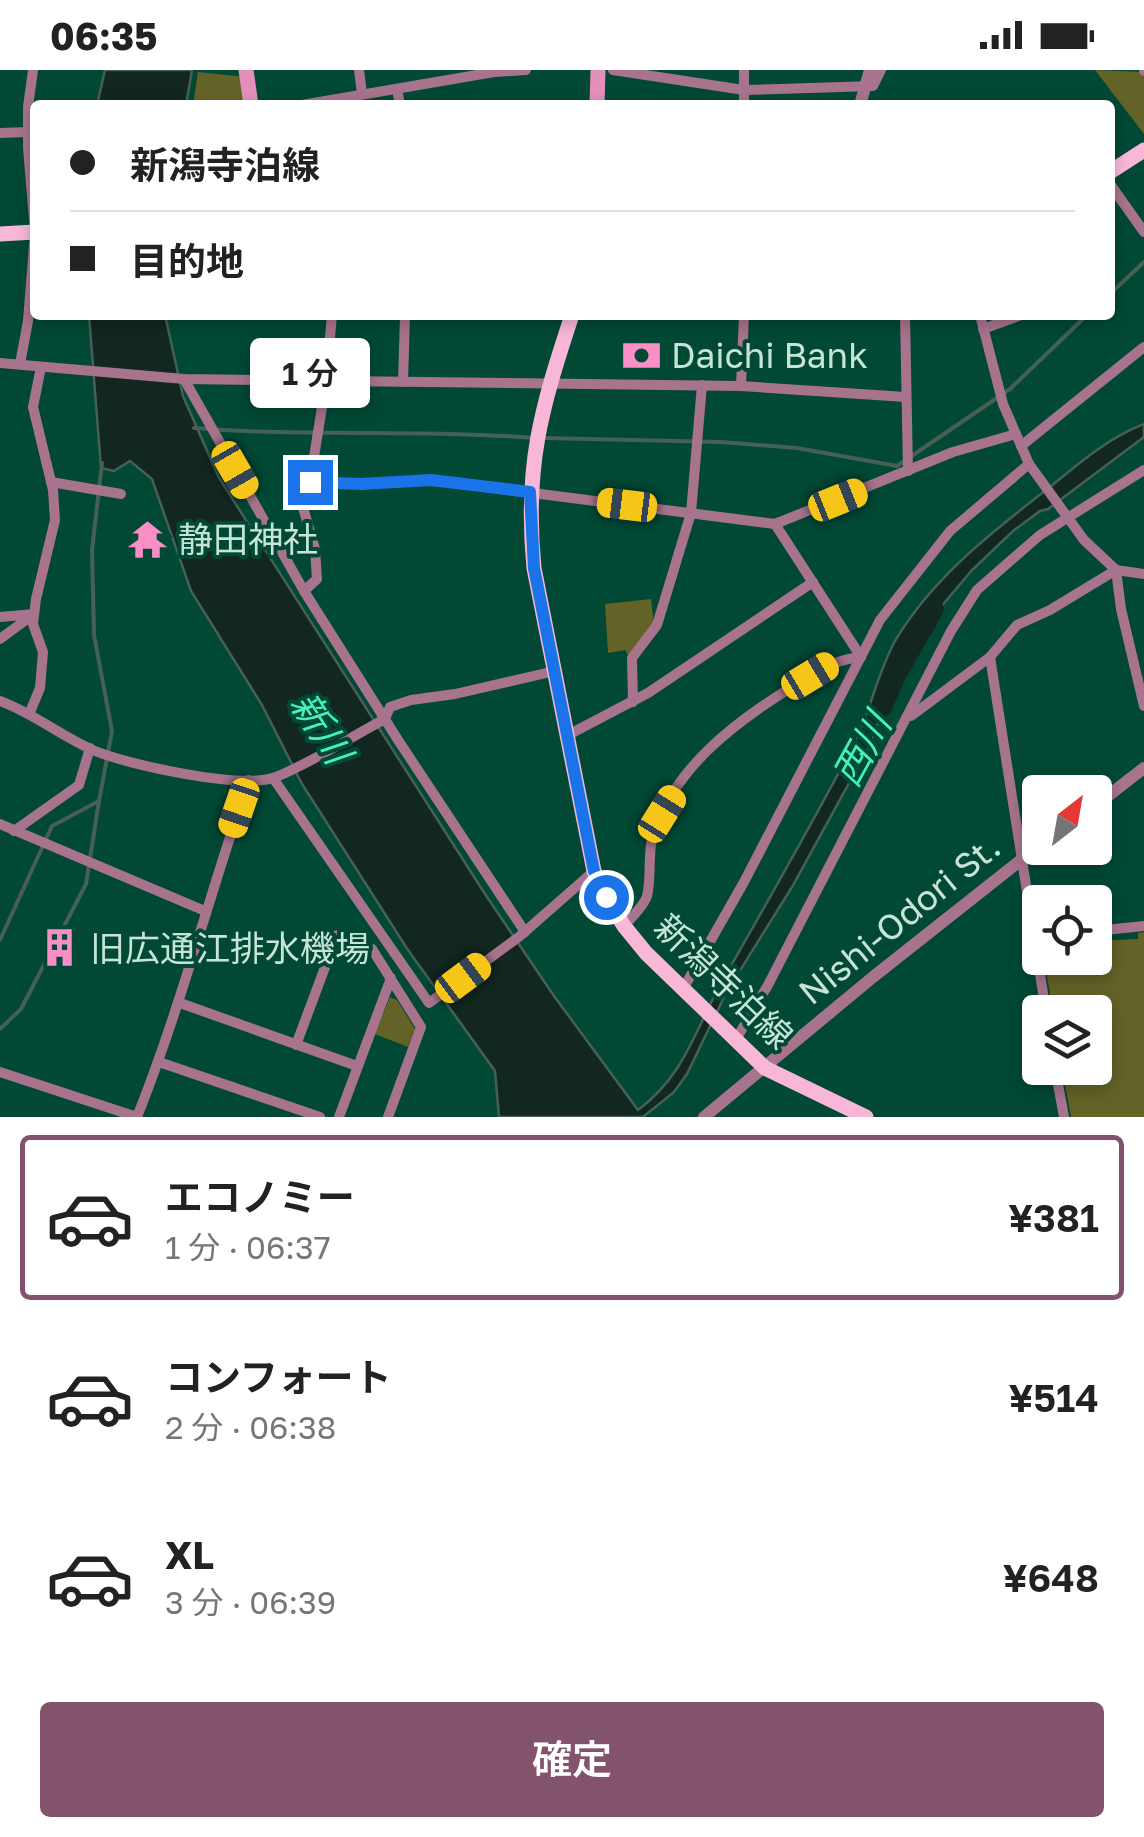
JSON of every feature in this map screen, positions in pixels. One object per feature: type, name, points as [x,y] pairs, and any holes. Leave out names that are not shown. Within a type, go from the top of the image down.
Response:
[{"type":"main road","points":[[246,70],[251,100]]},
{"type":"main road","points":[[597,100],[598,70]]},
{"type":"main road","points":[[1115,169],[1144,150]]},
{"type":"main road","points":[[0,234],[30,232]]},
{"type":"main road","name":"新潟寺泊線","points":[[570,320],[549,383],[533,453],[530,492],[534,568],[594,871],[624,926],[765,1068],[838,1111],[866,1117]]},
{"type":"street","points":[[31,100],[33,70]]},
{"type":"street","points":[[359,70],[362,94]]},
{"type":"street","points":[[329,100],[526,70]]},
{"type":"street","points":[[613,70],[744,90],[850,86],[871,75]]},
{"type":"street","points":[[744,70],[744,100]]},
{"type":"street","points":[[850,86],[854,70]]},
{"type":"street","points":[[862,100],[871,75]]},
{"type":"street","points":[[397,90],[399,100]]},
{"type":"street","points":[[30,107],[30,161]]},
{"type":"street","points":[[0,133],[28,132]]},
{"type":"street","points":[[1115,191],[1144,232]]},
{"type":"street","points":[[20,364],[30,296]]},
{"type":"street","points":[[304,591],[317,579],[315,549],[302,504],[310,482],[332,320]]},
{"type":"street","points":[[403,382],[405,320]]},
{"type":"street","points":[[741,386],[744,320]]},
{"type":"street","points":[[905,320],[908,472]]},
{"type":"street","points":[[981,320],[1003,404],[1030,464],[1084,540],[1116,570],[1144,574]]},
{"type":"street","points":[[983,329],[1008,320]]},
{"type":"street","points":[[1021,446],[1144,347]]},
{"type":"street","points":[[0,363],[184,379],[702,385],[906,397]]},
{"type":"street","points":[[30,712],[40,688],[43,652],[34,614],[55,520],[51,482],[32,407],[40,367]]},
{"type":"street","points":[[184,379],[304,591],[523,934]]},
{"type":"street","points":[[633,702],[632,658],[656,625],[691,513],[702,385]]},
{"type":"street","points":[[310,482],[431,480],[775,524],[953,452],[1016,434]]},
{"type":"street","points":[[683,988],[744,882],[880,620],[950,531],[1030,464]]},
{"type":"street","points":[[736,1041],[951,631],[977,590],[1065,514],[1144,470]]},
{"type":"street","points":[[51,482],[121,494]]},
{"type":"street","points":[[775,524],[861,656]]},
{"type":"street","points":[[906,720],[990,657],[1017,625],[1116,570]]},
{"type":"street","points":[[1116,570],[1121,610],[1144,706]]},
{"type":"street","points":[[568,735],[633,702],[812,582]]},
{"type":"street","points":[[0,616],[34,614]]},
{"type":"street","points":[[0,638],[34,614]]},
{"type":"street","points":[[624,926],[646,898],[653,835],[690,770],[753,711],[838,660],[861,656]]},
{"type":"street","points":[[990,657],[1022,858]]},
{"type":"street","points":[[0,701],[30,712],[94,750],[224,780],[249,780],[273,778],[385,719],[390,708],[411,700],[555,671]]},
{"type":"street","points":[[14,831],[79,785],[94,750]]},
{"type":"street","points":[[1112,793],[1144,768]]},
{"type":"street","points":[[273,778],[429,1004],[523,934],[594,871]]},
{"type":"street","points":[[0,1072],[137,1117],[180,1003],[204,910],[249,780]]},
{"type":"street","points":[[0,824],[204,910]]},
{"type":"street","name":"Nishi-Odori St.","points":[[704,1117],[1022,858]]},
{"type":"street","points":[[1112,930],[1144,926]]},
{"type":"street","points":[[296,1046],[337,935],[372,949],[420,1027],[388,1117]]},
{"type":"street","points":[[339,1117],[391,978]]},
{"type":"street","points":[[180,1003],[357,1066]]},
{"type":"street","points":[[159,1062],[320,1117]]},
{"type":"street","points":[[1058,1085],[1064,1117]]},
{"type":"shaded area","points":[[1095,70],[1144,72],[1144,134]]},
{"type":"shaded area","points":[[198,72],[246,77],[248,100],[194,100]]},
{"type":"shaded area","points":[[651,599],[654,624],[629,657],[625,650],[608,653],[605,604]]},
{"type":"shaded area","points":[[1144,932],[1144,1117],[1071,1117],[1065,1085],[1112,1085],[1112,995],[1050,995],[1047,975],[1112,975],[1112,940],[1138,939],[1138,933]]},
{"type":"shaded area","points":[[390,997],[397,1000],[415,1029],[408,1047],[375,1034]]},
{"type":"water","points":[[105,70],[192,70],[187,100],[98,100]]},
{"type":"water","name":"新川","points":[[89,320],[166,320],[183,396],[219,478],[485,894],[638,1110],[668,1081],[689,1049],[856,740],[889,653],[910,618],[945,576],[1007,521],[1083,460],[1144,424],[1144,437],[1013,531],[972,570],[908,646],[896,669],[871,743],[792,887],[726,993],[687,1074],[674,1092],[643,1117],[499,1117],[495,1071],[408,950],[302,784],[262,705],[191,591],[152,479],[130,461],[114,471],[101,468]]},
{"type":"waterway","points":[[1115,289],[1144,262]]},
{"type":"waterway","points":[[544,438],[797,448],[897,466],[1010,389],[1082,320]]},
{"type":"waterway","points":[[194,428],[534,438]]},
{"type":"waterway","points":[[0,940],[52,826],[99,801],[112,731],[94,635],[92,550],[102,463]]},
{"type":"waterway","name":"西川","points":[[882,707],[934,609]]},
{"type":"waterway","points":[[0,1029],[21,1009],[86,884],[99,801]]},
{"type":"place","name":"Daichi Bank","points":[[641,355]]},
{"type":"place","name":"静田神社","points":[[148,539]]},
{"type":"place","name":"旧広通江排水機場","points":[[60,948]]},
{"type":"route","points":[[310,482],[431,480],[530,492],[534,568],[594,871],[606,897]]}]
